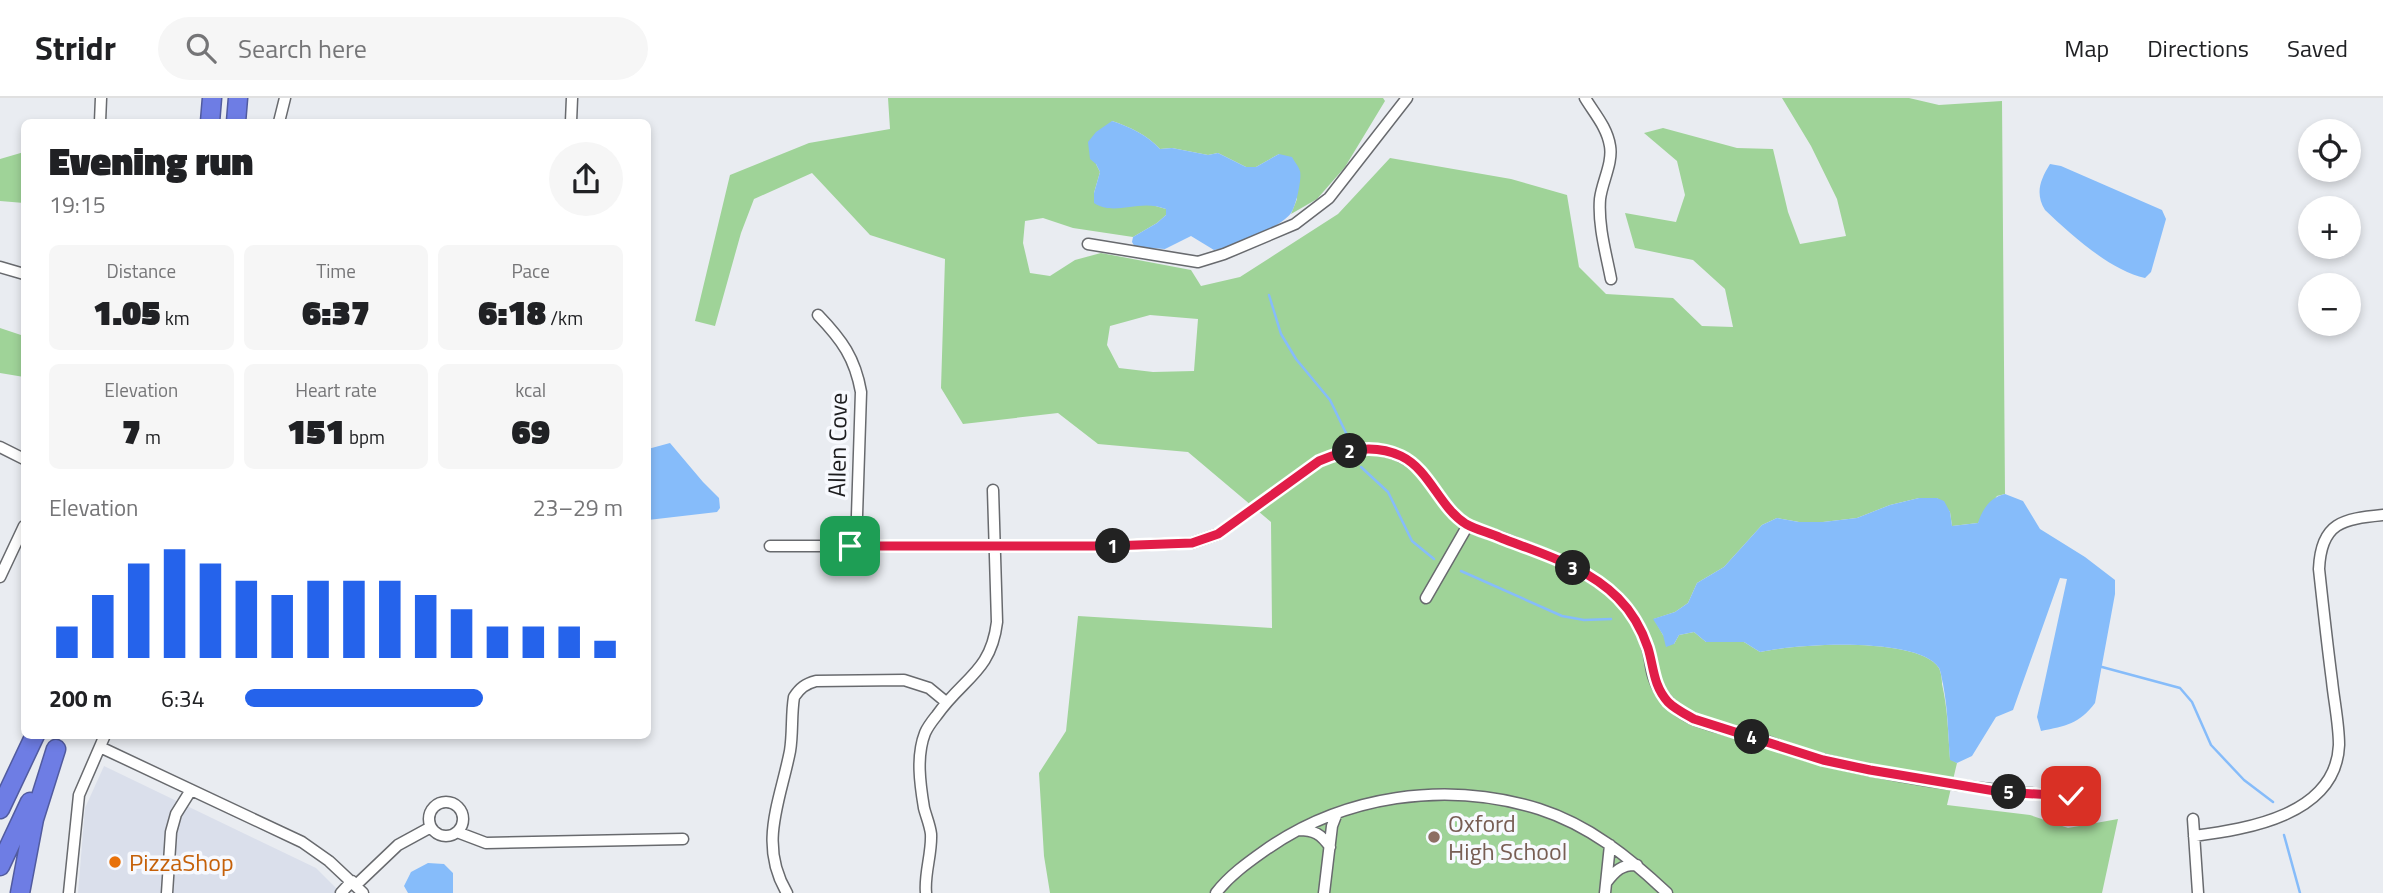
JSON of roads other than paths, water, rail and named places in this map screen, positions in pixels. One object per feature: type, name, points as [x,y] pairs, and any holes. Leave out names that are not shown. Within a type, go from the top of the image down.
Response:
[{"type":"highway","points":[[210,119],[212,98]]},
{"type":"highway","points":[[236,119],[239,98]]},
{"type":"highway","points":[[0,808],[33,739]]},
{"type":"highway","points":[[0,866],[59,742]]},
{"type":"highway","points":[[20,893],[26,853],[59,742]]},
{"type":"highway","points":[[0,796],[22,762]]},
{"type":"street","points":[[100,119],[101,98]]},
{"type":"street","points":[[280,119],[285,98]]},
{"type":"street","points":[[570,119],[572,98]]},
{"type":"street","points":[[1088,244],[1198,262],[1295,224],[1329,198],[1407,98]]},
{"type":"street","points":[[1585,98],[1603,125],[1610,143],[1611,154],[1602,182],[1600,202],[1601,226],[1611,279]]},
{"type":"street","points":[[0,267],[21,273]]},
{"type":"street","name":"Allen Cove","points":[[818,315],[846,348],[857,371],[861,392],[856,546]]},
{"type":"street","points":[[0,447],[21,458]]},
{"type":"street","points":[[770,546],[1155,546],[1192,543],[1218,534],[1319,461],[1337,453],[1360,449],[1382,450],[1402,456],[1426,479],[1452,514],[1468,525],[1568,565],[1588,575],[1612,593],[1636,623],[1648,648],[1654,680],[1662,694],[1679,711],[1694,719],[1823,760],[1870,770],[2001,792],[2071,796]]},
{"type":"street","points":[[926,893],[931,830],[920,776],[920,752],[926,731],[946,702],[977,673],[995,640],[997,622],[993,490]]},
{"type":"street","points":[[2193,836],[2238,831],[2300,807],[2317,794],[2331,773],[2339,743],[2319,569],[2320,553],[2325,538],[2339,524],[2350,519],[2383,515]]},
{"type":"street","points":[[1426,598],[1468,525]]},
{"type":"street","points":[[0,578],[21,532]]},
{"type":"street","points":[[787,893],[776,874],[771,845],[790,750],[794,697],[799,690],[816,681],[904,680],[929,688],[946,702]]},
{"type":"street","points":[[69,893],[79,794],[104,739]]},
{"type":"street","points":[[100,747],[302,842],[329,860],[357,888]]},
{"type":"street","points":[[167,893],[171,832],[176,814],[191,790]]},
{"type":"street","points":[[1216,893],[1243,866],[1315,820],[1360,805],[1397,797],[1470,794],[1540,809],[1575,824],[1637,865],[1667,893]]},
{"type":"street","points":[[449,802],[458,806],[463,816],[461,828],[457,832],[440,835],[432,827],[429,822],[431,811],[438,804],[449,802]]},
{"type":"street","points":[[1324,893],[1337,813]]},
{"type":"street","points":[[2193,819],[2198,893]]},
{"type":"street","points":[[341,893],[357,888],[398,845],[432,827]]},
{"type":"street","points":[[1297,831],[1317,832],[1330,847]]},
{"type":"street","points":[[457,832],[486,843],[683,839]]},
{"type":"street","points":[[1605,888],[1610,845]]},
{"type":"street","points":[[1605,888],[1619,869],[1637,865]]},
{"type":"water","points":[[1112,121],[1138,132],[1160,149],[1172,148],[1208,155],[1218,153],[1246,167],[1256,167],[1279,154],[1292,157],[1300,175],[1293,210],[1286,219],[1267,231],[1214,250],[1191,236],[1165,249],[1135,247],[1133,237],[1157,223],[1166,215],[1166,209],[1146,205],[1110,208],[1094,203],[1100,172],[1090,159],[1088,142],[1096,132]]},
{"type":"water","points":[[2050,164],[2061,166],[2162,210],[2166,219],[2151,272],[2145,278],[2105,260],[2045,210],[2040,198],[2040,187]]},
{"type":"water","points":[[670,443],[719,498],[720,508],[717,512],[651,520],[651,448]]},
{"type":"water","points":[[2005,494],[2023,501],[2040,529],[2085,557],[2115,580],[2115,594],[2095,703],[2083,716],[2065,725],[2041,731],[2037,717],[2067,579],[2060,578],[2013,710],[1996,717],[1972,756],[1957,763],[1950,760],[1946,703],[1939,668],[1927,658],[1907,651],[1854,645],[1760,652],[1744,642],[1706,642],[1694,632],[1679,635],[1674,644],[1666,647],[1663,635],[1653,619],[1675,612],[1688,603],[1697,583],[1724,567],[1762,525],[1777,518],[1823,522],[1857,518],[1890,505],[1919,498],[1937,498],[1944,501],[1950,512],[1952,526],[1978,523],[1987,505]]},
{"type":"water","points":[[428,863],[444,864],[453,873],[453,893],[408,893],[404,886],[411,872]]},
{"type":"waterway","points":[[1269,295],[1281,334],[1296,359],[1330,400],[1346,433]]},
{"type":"waterway","points":[[1361,467],[1388,492],[1412,541],[1434,559]]},
{"type":"waterway","points":[[1461,571],[1562,616],[1584,620],[1611,619]]},
{"type":"waterway","points":[[2102,667],[2180,688],[2192,702],[2211,745],[2244,780],[2273,802]]},
{"type":"waterway","points":[[2284,835],[2300,893]]},
{"type":"place","name":"Oxford High School","points":[[1434,837]]},
{"type":"place","name":"PizzaShop","points":[[115,862]]}]
